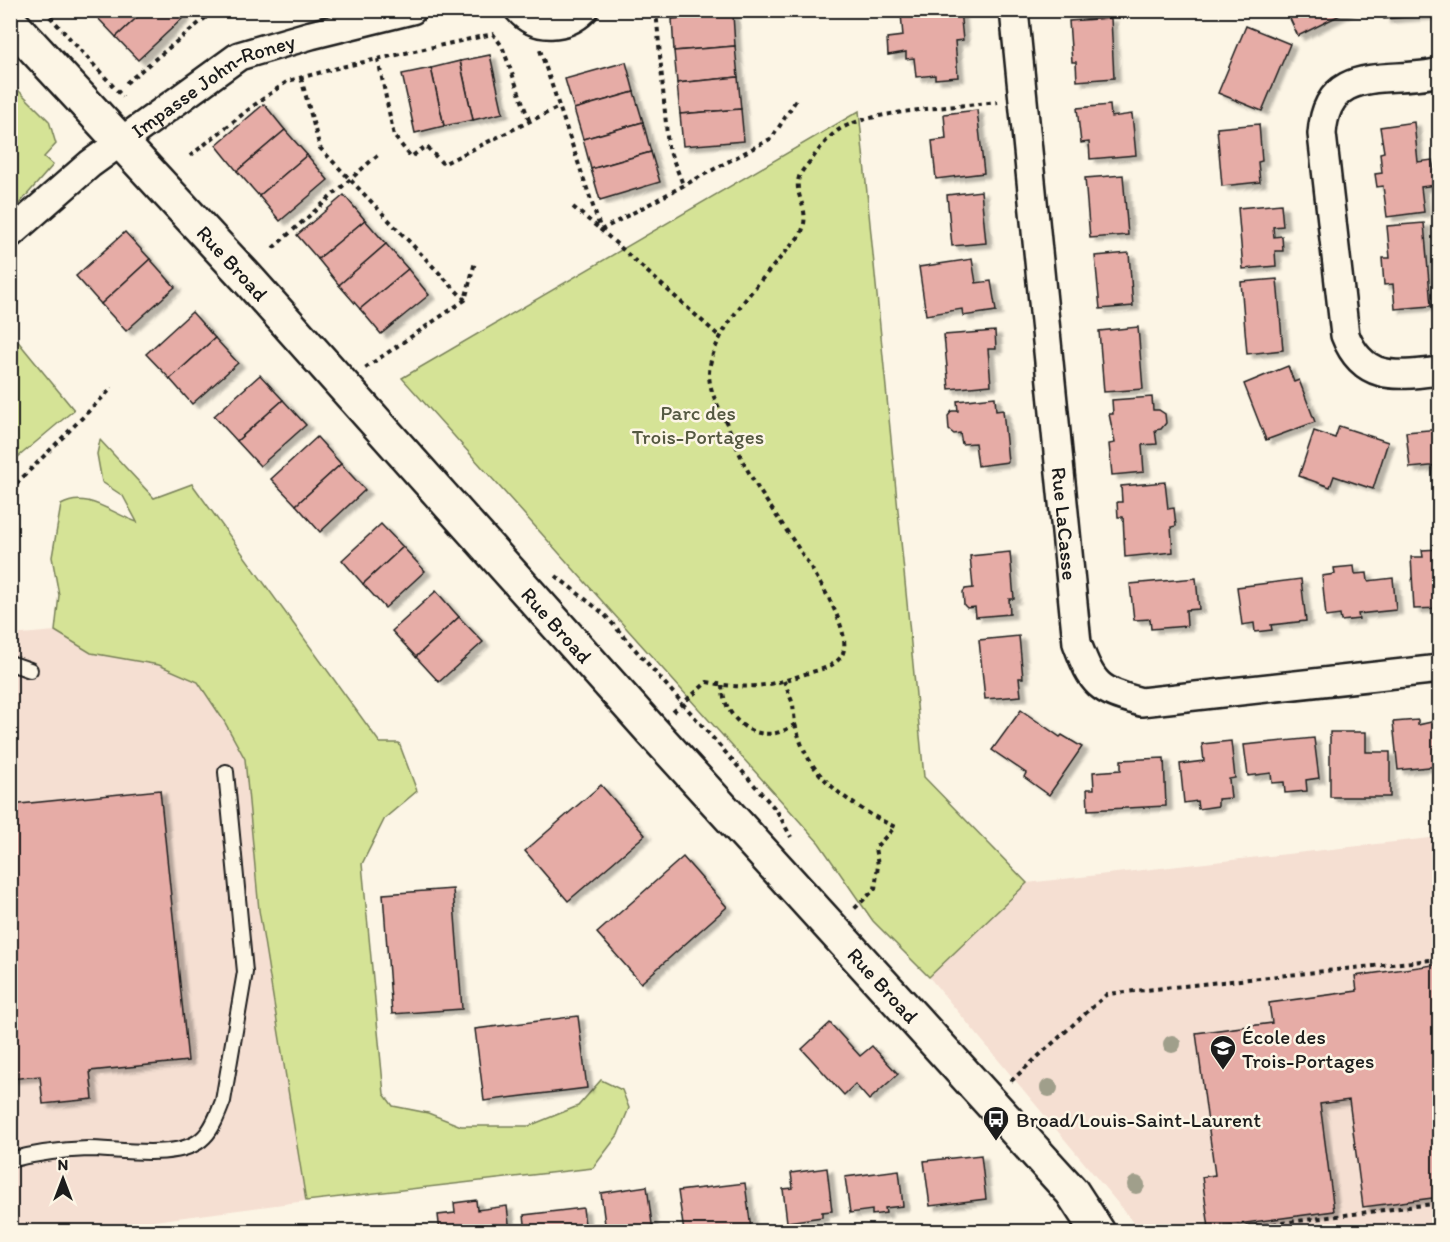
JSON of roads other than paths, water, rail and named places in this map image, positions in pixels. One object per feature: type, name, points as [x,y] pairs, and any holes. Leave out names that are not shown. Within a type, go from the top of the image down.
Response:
[{"type":"street","name":"Impasse John-Roney","points":[[10,234],[90,164],[239,56],[412,10]]},
{"type":"street","points":[[519,10],[534,22],[549,25],[563,23],[577,17],[584,10]]},
{"type":"street","name":"Rue LaCasse","points":[[1014,10],[1077,643],[1086,669],[1106,692],[1141,702],[1440,669]]},
{"type":"street","name":"Rue Broad","points":[[10,22],[122,142],[651,730],[1072,1192],[1094,1230]]},
{"type":"street","points":[[1440,72],[1365,79],[1347,86],[1331,98],[1323,117],[1322,134],[1345,335],[1352,353],[1367,367],[1392,374],[1440,371]]},
{"type":"lane","points":[[10,663],[30,670]]},
{"type":"lane","points":[[10,1160],[38,1153],[88,1149],[177,1150],[203,1139],[216,1120],[223,1101],[245,972],[226,772]]},
{"type":"place","name":"École des Trois-Portages","points":[[1223,1071]]},
{"type":"place","name":"Broad/Louis-Saint-Laurent","points":[[996,1142]]},
{"type":"park label","name":"Parc des Trois-Portages","points":[[698,424]]}]
